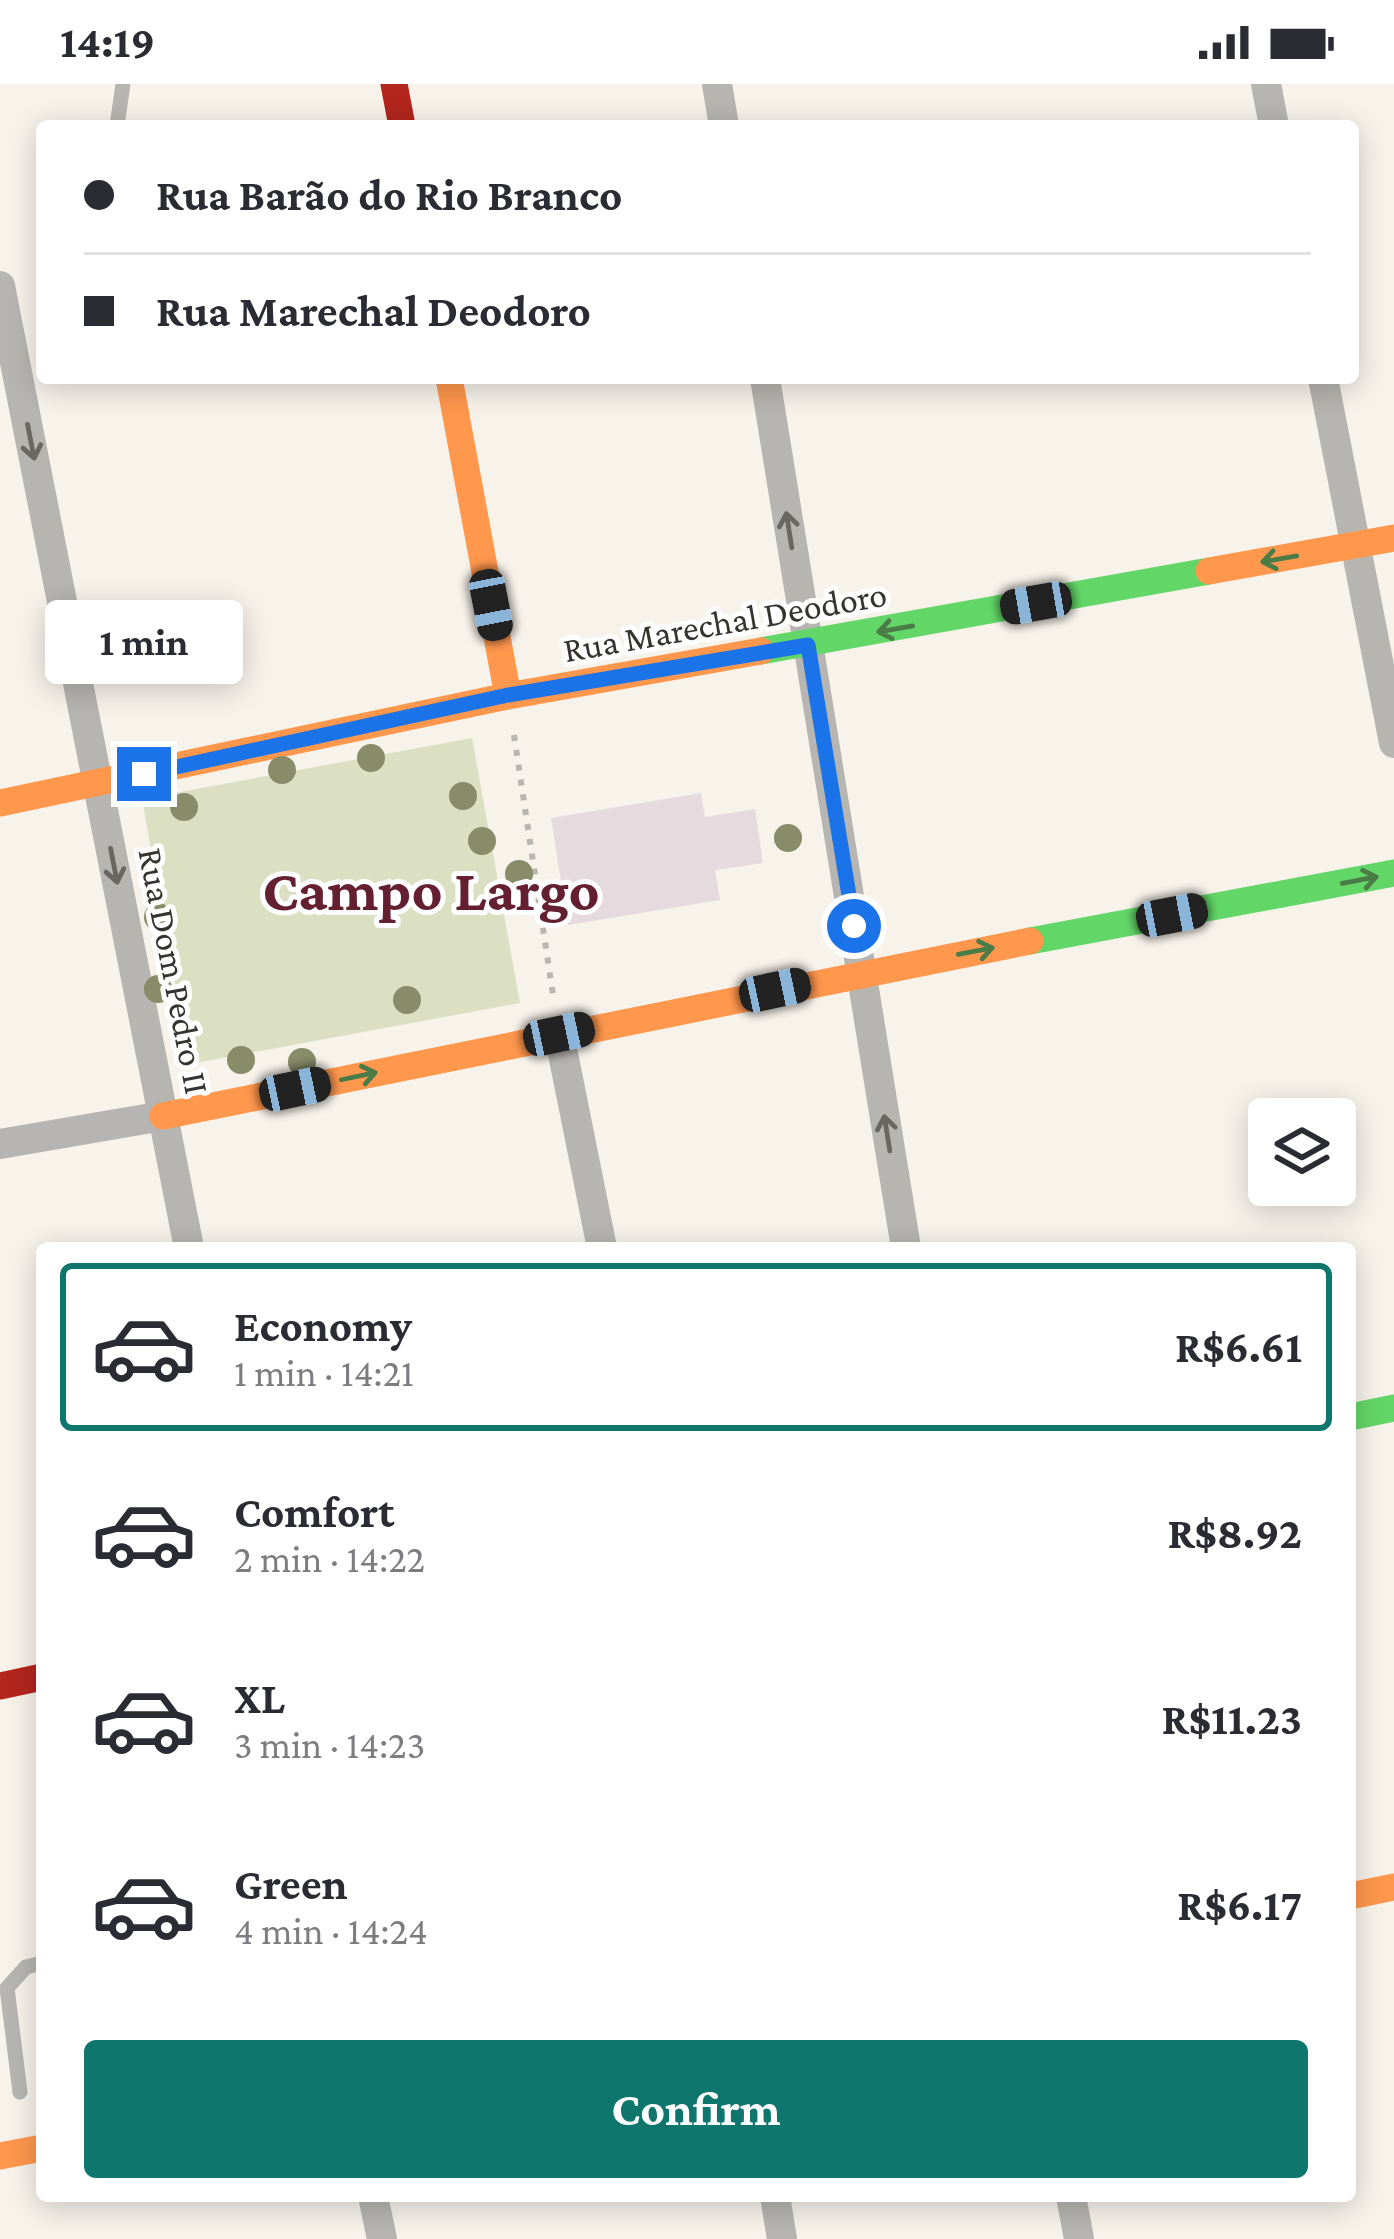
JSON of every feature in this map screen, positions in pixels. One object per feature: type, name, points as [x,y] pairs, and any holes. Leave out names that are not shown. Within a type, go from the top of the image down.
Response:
[{"type":"main road","points":[[394,84],[401,120]]},
{"type":"main road","points":[[450,384],[508,695]]},
{"type":"main road","name":"Rua Marechal Deodoro","points":[[0,803],[508,695],[1394,538]]},
{"type":"main road","points":[[163,1117],[861,973],[1394,873]]},
{"type":"main road","points":[[1356,1416],[1394,1408]]},
{"type":"main road","points":[[0,1686],[36,1678]]},
{"type":"main road","points":[[1356,1895],[1394,1887]]},
{"type":"main road","points":[[0,2156],[36,2149]]},
{"type":"street","points":[[717,84],[723,120]]},
{"type":"street","points":[[1266,84],[1273,120]]},
{"type":"street","name":"Rua Dom Pedro II","points":[[0,286],[188,1242]]},
{"type":"street","points":[[766,384],[905,1242]]},
{"type":"street","points":[[1324,384],[1394,742]]},
{"type":"street","points":[[559,1034],[601,1242]]},
{"type":"street","points":[[0,1144],[163,1117]]},
{"type":"street","points":[[374,2202],[382,2239]]},
{"type":"street","points":[[776,2202],[782,2239]]},
{"type":"street","points":[[1072,2202],[1079,2239]]},
{"type":"lane","points":[[118,120],[123,84]]},
{"type":"lane","points":[[20,2092],[7,1988],[26,1967],[36,1964]]},
{"type":"path","points":[[508,695],[559,1034]]},
{"type":"green space","points":[[472,738],[520,1003],[190,1064],[142,799]]},
{"type":"building","points":[[701,793],[705,817],[755,809],[763,863],[715,870],[720,900],[568,925],[551,818]]},
{"type":"traffic: fast","points":[[761,651],[1209,571]]},
{"type":"traffic: fast","points":[[1030,941],[1394,873]]},
{"type":"traffic: fast","points":[[1356,1416],[1394,1408]]},
{"type":"traffic: slow","points":[[450,384],[508,696]]},
{"type":"traffic: slow","points":[[1209,571],[1394,538]]},
{"type":"traffic: slow","points":[[0,803],[508,696],[761,651]]},
{"type":"traffic: slow","points":[[163,1116],[1030,941]]},
{"type":"traffic: slow","points":[[1356,1895],[1394,1887]]},
{"type":"traffic: slow","points":[[0,2156],[36,2149]]},
{"type":"traffic: jam","points":[[394,84],[401,120]]},
{"type":"traffic: jam","points":[[0,1686],[36,1678]]},
{"type":"district","name":"Campo Largo","points":[[431,889]]},
{"type":"route","points":[[144,774],[508,695],[808,645],[854,926]]}]
